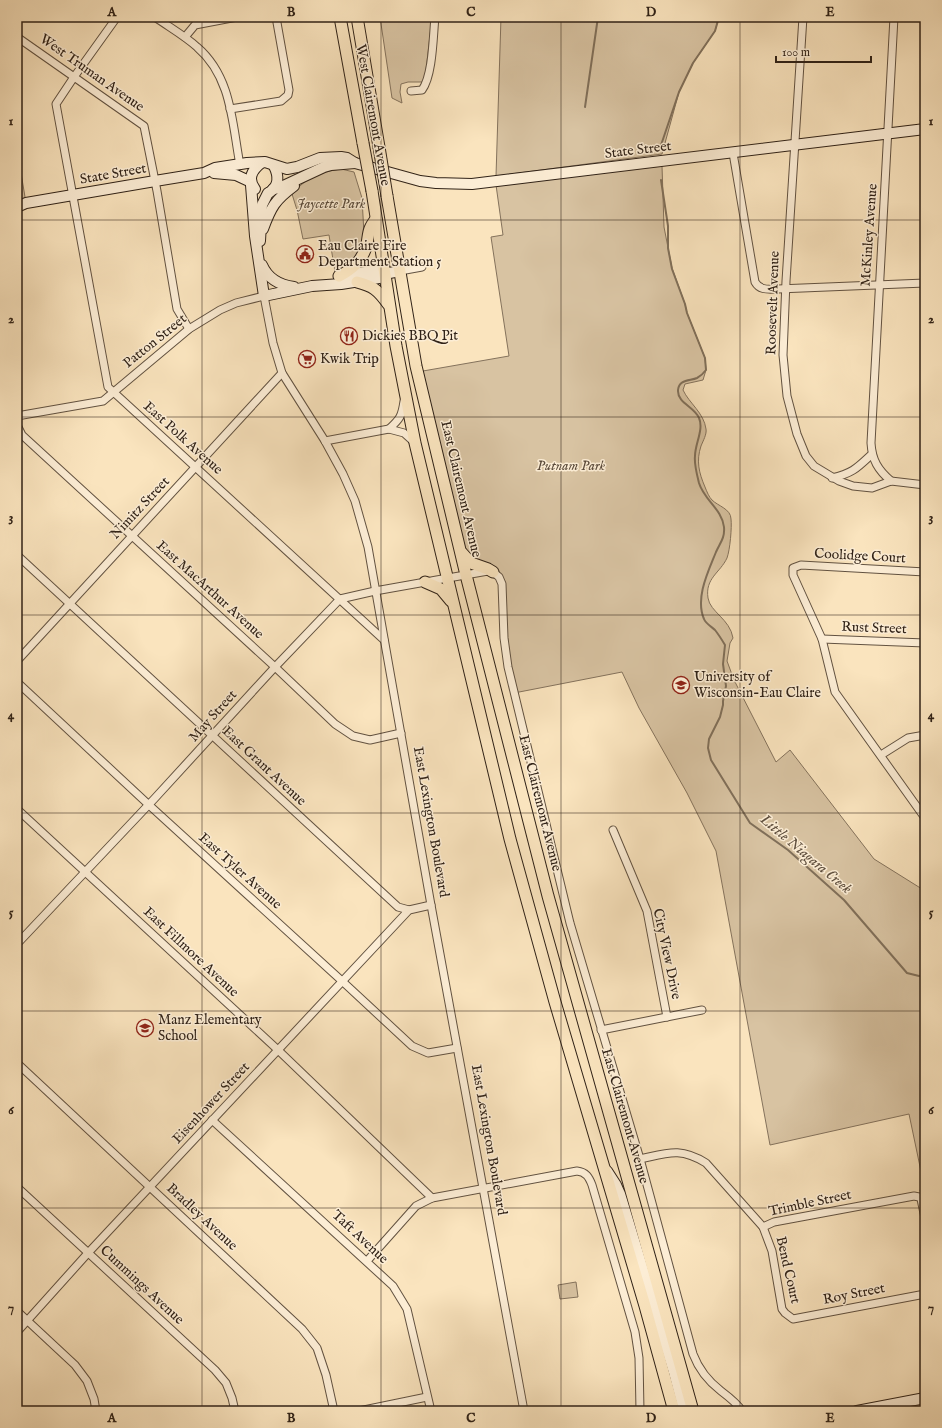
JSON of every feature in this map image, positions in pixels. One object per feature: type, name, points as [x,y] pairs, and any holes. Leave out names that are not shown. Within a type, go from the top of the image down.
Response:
[{"type":"main road","name":"West Clairemont Avenue","points":[[340,17],[376,219]]},
{"type":"main road","name":"West Clairemont Avenue","points":[[357,17],[387,196]]},
{"type":"main road","name":"State Street","points":[[274,166],[287,169],[312,160],[334,157],[348,158],[355,163],[420,181],[472,184],[925,129]]},
{"type":"main road","name":"State Street","points":[[204,173],[215,168],[261,163]]},
{"type":"main road","points":[[261,163],[268,163],[274,166],[277,181],[271,191],[258,192],[251,183],[251,174],[254,169],[261,163]]},
{"type":"main road","name":"State Street","points":[[271,191],[331,165],[355,163]]},
{"type":"main road","name":"State Street","points":[[20,204],[204,173],[236,175],[251,183]]},
{"type":"main road","points":[[261,233],[273,205],[281,196],[312,173]]},
{"type":"main road","name":"East Lexington Boulevard","points":[[251,183],[254,225],[264,296]]},
{"type":"main road","name":"East Lexington Boulevard","points":[[271,191],[262,205],[258,256],[264,270],[273,280],[285,286],[298,288]]},
{"type":"main road","name":"East Clairemont Avenue","points":[[387,196],[416,366],[460,551],[548,896],[690,1410]]},
{"type":"main road","points":[[376,219],[389,306],[415,443],[510,838],[555,1002],[606,1169],[674,1411]]},
{"type":"main road","points":[[339,276],[350,270],[361,260],[366,247],[369,228],[376,219]]},
{"type":"main road","name":"Patton Street","points":[[312,286],[339,276],[378,270],[384,274]]},
{"type":"main road","name":"Patton Street","points":[[264,296],[298,288],[357,282],[379,278],[384,274],[400,271]]},
{"type":"main road","points":[[357,282],[372,287],[382,295],[389,306]]},
{"type":"main road","points":[[460,551],[471,563],[488,568],[493,572]]},
{"type":"main road","points":[[425,582],[442,589],[454,604]]},
{"type":"main road","points":[[606,1169],[620,1194],[674,1372],[690,1410]]},
{"type":"main road","points":[[860,1411],[925,1398]]},
{"type":"street","name":"East Polk Avenue","points":[[117,17],[56,104],[74,195],[108,387],[384,640]]},
{"type":"street","points":[[155,17],[197,47],[213,64],[223,83],[230,109],[240,165]]},
{"type":"street","points":[[184,37],[195,25],[237,17]]},
{"type":"street","points":[[230,109],[281,101],[288,95],[289,90],[276,17]]},
{"type":"street","points":[[411,91],[422,90],[429,75],[435,17]]},
{"type":"street","name":"Roosevelt Avenue","points":[[803,17],[783,355],[787,396],[797,434],[806,456],[814,466],[832,478],[853,486],[872,488],[891,482],[925,485]]},
{"type":"street","name":"McKinley Avenue","points":[[891,482],[876,465],[872,454],[871,443],[894,17]]},
{"type":"street","name":"West Truman Avenue","points":[[17,37],[144,126],[177,309],[189,329]]},
{"type":"street","points":[[733,153],[754,282],[757,287],[761,289],[925,283]]},
{"type":"street","name":"Patton Street","points":[[400,271],[422,267]]},
{"type":"street","name":"Patton Street","points":[[17,416],[103,400],[189,329],[220,310],[236,303],[264,296]]},
{"type":"street","name":"East Lexington Boulevard","points":[[264,296],[273,343],[282,373],[325,441],[343,474],[355,501],[368,547],[431,905],[524,1411]]},
{"type":"street","name":"Nimitz Street","points":[[17,661],[282,373]]},
{"type":"street","points":[[389,429],[401,417],[405,395]]},
{"type":"street","name":"East MacArthur Avenue","points":[[17,425],[22,435],[335,724],[353,736],[370,740],[401,733]]},
{"type":"street","points":[[325,441],[389,429],[404,433],[415,443]]},
{"type":"street","points":[[832,478],[853,471],[872,454]]},
{"type":"street","name":"East Grant Avenue","points":[[17,556],[398,907],[408,910]]},
{"type":"street","name":"Coolidge Court","points":[[822,639],[793,575],[793,568],[800,565],[925,572]]},
{"type":"street","points":[[340,599],[375,590],[488,571],[499,576],[502,584],[505,652],[519,717],[562,892],[601,1030],[640,1159],[696,1363],[708,1379],[737,1404],[742,1411]]},
{"type":"street","name":"May Street","points":[[18,942],[149,805],[275,667],[340,599]]},
{"type":"street","points":[[822,639],[835,692],[925,818]]},
{"type":"street","name":"Rust Street","points":[[822,639],[925,643]]},
{"type":"street","name":"East Tyler Avenue","points":[[17,682],[412,1046],[428,1053],[457,1048]]},
{"type":"street","points":[[881,755],[908,738],[925,735]]},
{"type":"street","name":"East Fillmore Avenue","points":[[17,809],[278,1050],[432,1198]]},
{"type":"street","name":"City View Drive","points":[[613,830],[647,912],[667,1017]]},
{"type":"street","points":[[408,910],[431,905]]},
{"type":"street","name":"Eisenhower Street","points":[[17,1332],[88,1253],[408,910]]},
{"type":"street","points":[[601,1030],[702,1010]]},
{"type":"street","name":"Bradley Avenue","points":[[17,1064],[302,1329],[317,1348],[326,1375],[334,1411]]},
{"type":"street","name":"Taft Avenue","points":[[212,1120],[393,1286],[407,1309],[431,1411]]},
{"type":"street","name":"Trimble Street","points":[[640,1159],[677,1152],[687,1153],[699,1159],[706,1163],[763,1227],[774,1222],[914,1196],[920,1197],[925,1218]]},
{"type":"street","points":[[367,1261],[416,1206],[432,1198],[577,1171],[586,1174],[592,1185],[635,1332],[639,1358],[640,1411]]},
{"type":"street","name":"Cummings Avenue","points":[[17,1187],[215,1370],[226,1383],[235,1411]]},
{"type":"street","name":"Bend Court","points":[[763,1227],[772,1251],[782,1309],[789,1317]]},
{"type":"street","name":"Roy Street","points":[[789,1317],[798,1319],[925,1294]]},
{"type":"street","points":[[17,1311],[75,1364],[87,1381],[94,1399],[96,1411]]},
{"type":"street","points":[[359,1411],[427,1397]]},
{"type":"green space","points":[[380,17],[432,17],[425,79],[423,82],[408,82],[401,84],[400,92],[402,103],[392,98]]},
{"type":"green space","points":[[501,17],[719,17],[715,31],[693,63],[679,92],[662,154],[496,176]]},
{"type":"green space","points":[[17,149],[26,203],[17,207]]},
{"type":"green space","name":"Putnam Park","points":[[662,166],[664,227],[672,268],[687,313],[705,358],[706,370],[703,380],[685,384],[683,390],[705,423],[706,431],[699,451],[699,467],[707,493],[711,499],[727,510],[731,519],[727,558],[711,581],[708,591],[708,598],[712,607],[728,626],[733,638],[730,643],[727,661],[734,680],[776,762],[790,750],[874,859],[922,889],[925,893],[925,1196],[920,1191],[923,1181],[909,1114],[770,1145],[716,851],[687,793],[639,708],[622,672],[514,693],[501,580],[460,551],[423,371],[509,356],[491,237],[503,235],[496,185]]},
{"type":"green space","name":"Jaycette Park","points":[[341,169],[354,172],[362,198],[364,234],[363,247],[347,267],[335,272],[329,235],[303,239],[292,194],[301,185],[315,176],[325,172]]},
{"type":"green space","points":[[576,1282],[578,1297],[560,1299],[558,1285]]},
{"type":"waterway","points":[[585,107],[598,17]]},
{"type":"waterway","name":"Little Niagara Creek","points":[[659,151],[679,92],[693,63],[715,31],[719,17]]},
{"type":"waterway","name":"Little Niagara Creek","points":[[661,180],[668,226],[668,248],[672,269],[687,313],[705,358],[706,370],[702,375],[680,384],[678,394],[683,402],[694,411],[699,418],[700,432],[695,451],[695,466],[701,489],[717,510],[723,521],[724,527],[723,537],[709,568],[701,602],[705,621],[715,630],[725,645],[723,664],[726,686],[720,717],[709,739],[708,748],[711,760],[750,823],[788,850],[844,900],[907,973],[919,976],[925,975]]},
{"type":"place","name":"Eau Claire Fire Department Station 5","points":[[305,254]]},
{"type":"place","name":"Dickies BBQ Pit","points":[[349,336]]},
{"type":"place","name":"Kwik Trip","points":[[307,359]]},
{"type":"place","name":"University of Wisconsin-Eau Claire","points":[[681,685]]},
{"type":"place","name":"Manz Elementary School","points":[[145,1028]]}]
